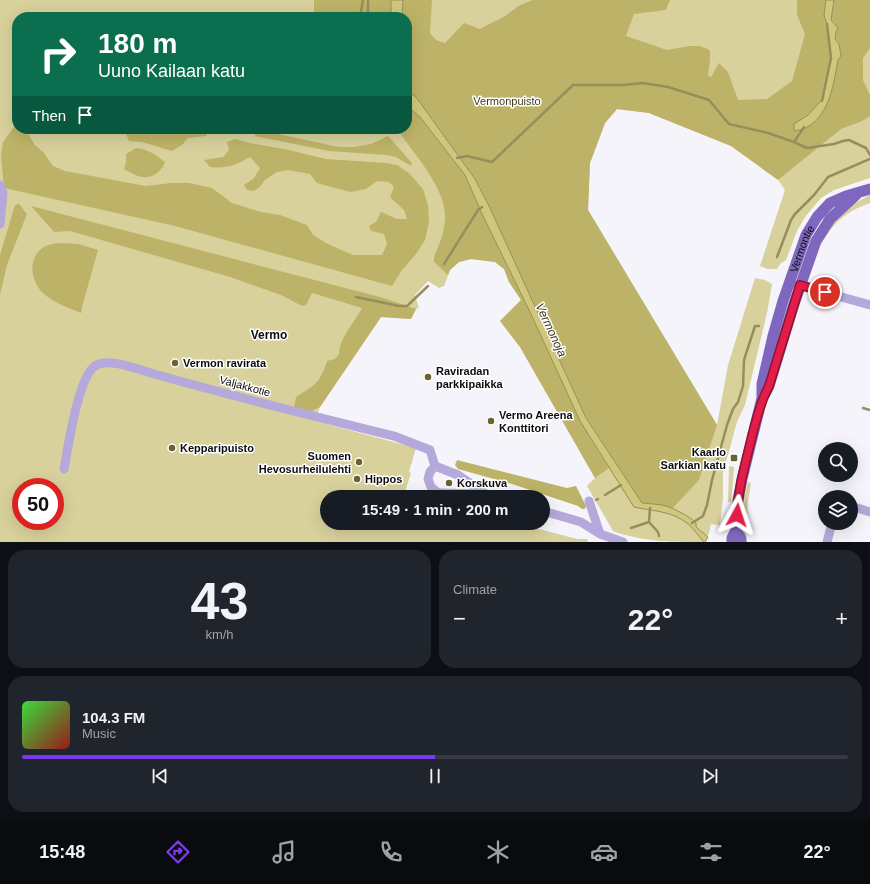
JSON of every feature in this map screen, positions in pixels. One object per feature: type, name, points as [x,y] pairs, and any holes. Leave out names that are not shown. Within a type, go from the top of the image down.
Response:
[{"type":"main road","name":"Vermontie","points":[[732,542],[732,538],[736,530],[738,501],[762,398],[769,386],[795,284],[822,229],[830,219],[858,193],[870,189]]},
{"type":"main road","name":"Vermontie","points":[[736,530],[741,542]]},
{"type":"street","points":[[0,186],[3,193],[0,224]]},
{"type":"street","points":[[795,284],[870,305]]},
{"type":"street","name":"Valjakkotie","points":[[64,469],[79,397],[84,383],[88,374],[95,366],[106,362],[279,408],[394,436],[430,450],[435,466]]},
{"type":"street","points":[[435,490],[431,487],[428,479],[430,472],[435,466],[458,475],[482,490]]},
{"type":"street","points":[[589,501],[600,534]]},
{"type":"street","points":[[858,508],[870,512]]},
{"type":"street","points":[[550,513],[581,522],[600,534],[623,542]]},
{"type":"street","points":[[827,542],[830,530]]},
{"type":"green space","name":"Vermonpuisto","points":[[0,0],[870,0],[870,178],[834,190],[821,198],[805,217],[797,231],[786,260],[781,263],[777,269],[768,269],[760,266],[785,190],[778,180],[731,146],[649,113],[617,109],[605,123],[590,163],[588,210],[717,425],[728,365],[755,278],[765,280],[772,284],[767,313],[745,405],[737,422],[723,473],[723,498],[720,525],[711,524],[705,542],[647,539],[624,535],[613,531],[587,486],[595,478],[520,347],[500,321],[521,300],[509,282],[504,269],[495,262],[471,259],[459,262],[450,270],[444,286],[439,288],[428,281],[415,295],[419,308],[416,309],[411,319],[381,317],[320,407],[315,421],[416,448],[406,490],[320,490],[320,530],[543,530],[577,539],[587,539],[588,542],[0,542]]},
{"type":"green space","points":[[314,0],[391,0],[391,12],[314,12]]},
{"type":"green space","points":[[403,0],[432,0],[430,33],[436,40],[445,43],[464,23],[480,29],[505,16],[520,5],[533,0],[670,0],[666,10],[634,14],[626,36],[667,50],[689,46],[699,46],[708,49],[710,51],[710,60],[708,76],[711,77],[719,63],[728,72],[738,100],[767,99],[792,81],[805,34],[797,15],[797,0],[826,0],[824,15],[827,23],[831,58],[822,100],[808,115],[794,124],[794,131],[803,129],[817,119],[822,113],[830,97],[837,65],[841,56],[839,44],[835,39],[835,24],[831,20],[834,0],[870,0],[870,48],[863,58],[863,80],[870,95],[870,116],[860,122],[841,129],[778,180],[731,146],[649,113],[617,109],[605,123],[590,163],[588,210],[717,425],[699,480],[672,509],[665,506],[642,503],[586,418],[489,206],[475,179],[416,97],[412,94],[412,12],[402,12]]},
{"type":"green space","points":[[412,110],[420,117],[465,175],[580,421],[609,468],[595,478],[520,347],[500,321],[521,300],[509,282],[504,269],[495,262],[471,259],[459,262],[450,270],[448,275],[434,262],[435,254],[443,232],[445,221],[444,209],[436,185],[401,134],[412,134]]},
{"type":"green space","points":[[12,130],[12,134],[28,134],[35,145],[44,153],[53,166],[65,171],[146,186],[171,183],[189,183],[212,188],[232,203],[261,212],[280,215],[307,225],[313,235],[328,244],[353,255],[382,255],[387,244],[384,234],[371,231],[369,226],[376,222],[381,212],[397,219],[407,219],[404,210],[390,197],[394,187],[389,182],[377,181],[366,189],[350,192],[317,183],[310,174],[288,170],[277,172],[265,180],[259,188],[253,191],[247,190],[244,185],[254,178],[260,168],[250,157],[226,167],[210,167],[204,160],[223,157],[229,150],[227,142],[235,139],[326,159],[397,165],[409,173],[423,189],[428,205],[429,222],[425,240],[416,254],[402,270],[392,286],[175,226],[4,188],[1,156],[3,142]]},
{"type":"green space","points":[[126,134],[207,134],[206,136],[188,138],[182,145],[172,151],[142,142],[129,141]]},
{"type":"green space","points":[[256,134],[278,134],[339,147],[354,147],[371,144],[388,136],[412,163],[411,166],[396,157],[386,155],[329,151],[255,136]]},
{"type":"green space","points":[[136,148],[148,151],[165,162],[156,174],[149,177],[142,177],[130,173],[124,169],[126,154]]},
{"type":"green space","points":[[870,195],[870,203],[853,210],[840,219],[820,246],[822,236],[848,207]]},
{"type":"green space","points":[[19,204],[27,214],[7,265],[0,295],[0,255],[15,205]]},
{"type":"green space","points":[[31,206],[380,297],[416,309],[411,319],[381,317],[320,407],[310,412],[294,408],[296,397],[316,383],[322,374],[327,361],[335,359],[339,354],[344,336],[362,308],[312,293],[306,305],[302,306],[281,295],[230,277],[70,231],[54,232]]},
{"type":"green space","points":[[51,244],[79,244],[98,250],[81,313],[49,298],[37,285],[34,279],[32,267],[36,255],[44,247]]},
{"type":"green space","points":[[457,460],[567,488],[576,486],[586,506],[585,509],[582,509],[578,506],[550,497],[550,490],[530,490],[458,469],[455,465]]},
{"type":"green space","points":[[729,466],[734,467],[731,502],[728,502]]},
{"type":"green space","points":[[748,482],[751,483],[748,502],[746,540],[743,539],[743,518]]},
{"type":"shaded area","points":[[391,0],[403,0],[402,12],[391,12]]},
{"type":"shaded area","points":[[826,0],[834,0],[831,20],[838,28],[835,39],[839,44],[841,56],[838,60],[831,93],[822,114],[815,122],[805,128],[794,131],[794,124],[808,115],[822,100],[831,58],[827,24],[824,15]]},
{"type":"shaded area","points":[[412,94],[416,97],[475,179],[489,206],[586,418],[642,503],[666,506],[687,516],[696,523],[696,527],[708,537],[705,542],[689,525],[675,516],[634,507],[580,421],[465,175],[420,117],[412,110]]},
{"type":"waterway","points":[[361,12],[363,0]]},
{"type":"waterway","name":"Vermonoja","points":[[368,0],[368,12]]},
{"type":"waterway","points":[[822,101],[831,58],[827,24]]},
{"type":"waterway","points":[[457,158],[467,156],[492,162],[573,85],[623,85],[643,83],[668,87],[709,100],[729,124],[768,133],[807,148],[849,140],[866,148],[870,155]]},
{"type":"waterway","points":[[794,142],[804,127]]},
{"type":"waterway","points":[[777,257],[791,220],[828,177],[870,159]]},
{"type":"waterway","points":[[444,264],[478,210],[482,207]]},
{"type":"waterway","points":[[356,297],[399,306],[407,306],[428,286]]},
{"type":"waterway","points":[[692,523],[703,516],[707,505],[712,480],[727,425],[733,409],[738,402],[743,386],[744,360],[755,326],[759,326]]},
{"type":"waterway","points":[[863,408],[870,410]]},
{"type":"waterway","points":[[605,495],[621,485]]},
{"type":"waterway","points":[[650,508],[649,522],[658,532],[659,536]]},
{"type":"waterway","points":[[631,528],[649,522]]},
{"type":"place","name":"Vermon ravirata","points":[[175,363]]},
{"type":"place","name":"Raviradan parkkipaikka","points":[[428,377]]},
{"type":"place","name":"Vermo Areena Konttitori","points":[[491,421]]},
{"type":"place","name":"Kepparipuisto","points":[[172,448]]},
{"type":"place","name":"Kaarlo Sarkian katu","points":[[734,458]]},
{"type":"place","name":"Suomen Hevosurheilulehti","points":[[359,462]]},
{"type":"place","name":"Hippos","points":[[357,479]]},
{"type":"place","name":"Korskuva","points":[[449,483]]},
{"type":"district","name":"Vermo","points":[[269,335]]},
{"type":"route","points":[[737,515],[742,479],[762,398],[769,386],[800,285],[825,292]]}]
